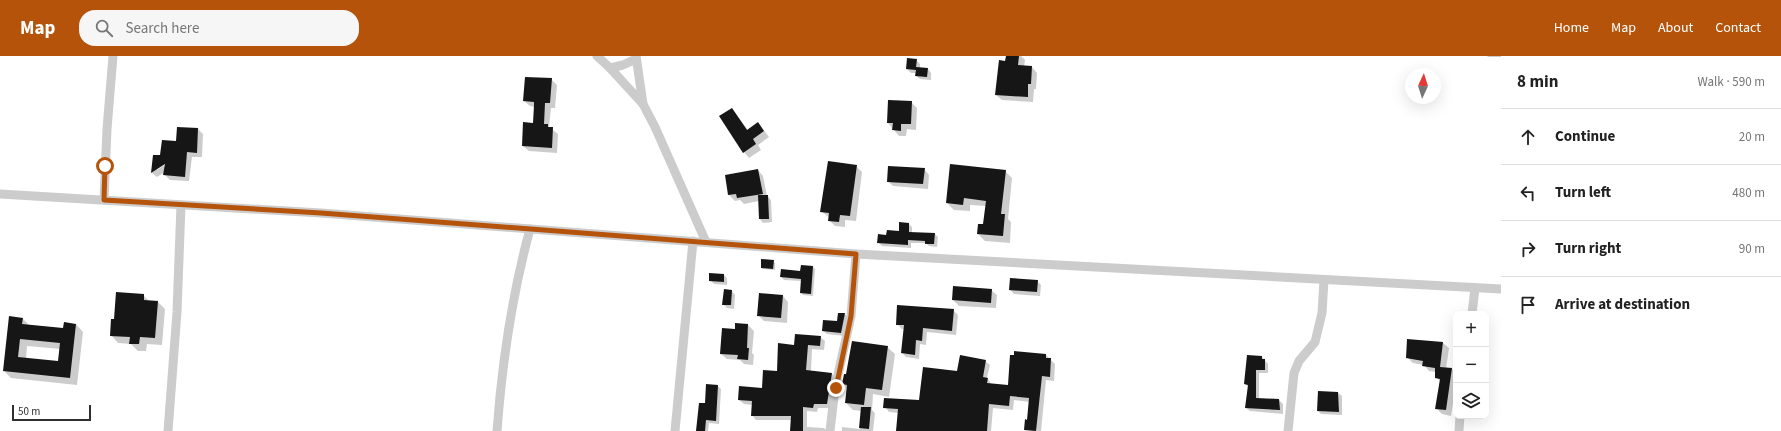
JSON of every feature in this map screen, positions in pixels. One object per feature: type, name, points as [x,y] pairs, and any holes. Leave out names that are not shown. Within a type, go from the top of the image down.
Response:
[{"type":"street","points":[[104,200],[107,129],[113,56]]},
{"type":"street","points":[[597,56],[643,104],[706,242]]},
{"type":"street","points":[[610,68],[623,65],[636,58],[643,104]]},
{"type":"street","points":[[0,194],[530,229],[856,254],[1501,289]]},
{"type":"street","points":[[168,431],[177,312],[181,205]]},
{"type":"street","points":[[497,431],[508,335],[521,259],[530,229]]},
{"type":"street","points":[[675,431],[693,241]]},
{"type":"street","points":[[830,431],[836,388],[851,316],[856,254]]},
{"type":"street","points":[[1288,431],[1294,373],[1299,361],[1315,342],[1322,313],[1324,280]]},
{"type":"street","points":[[1472,311],[1475,288]]},
{"type":"street","points":[[1459,431],[1460,419]]},
{"type":"building","points":[[1006,56],[1019,56],[1018,65],[1032,66],[1031,84],[1028,84],[1028,97],[995,95],[999,60],[1005,61]]},
{"type":"building","points":[[907,58],[917,59],[916,67],[928,68],[927,77],[915,76],[916,70],[906,69]]},
{"type":"building","points":[[525,77],[552,78],[550,103],[545,103],[544,124],[548,124],[548,127],[553,127],[552,148],[522,146],[523,122],[533,123],[534,105],[534,102],[523,101]]},
{"type":"building","points":[[888,100],[912,101],[911,124],[901,124],[901,131],[892,130],[893,123],[887,123]]},
{"type":"building","points":[[732,108],[747,130],[758,122],[764,131],[753,139],[756,144],[743,153],[719,116]]},
{"type":"building","points":[[177,127],[198,128],[197,153],[187,152],[185,177],[163,175],[165,164],[151,173],[153,155],[160,155],[162,140],[176,141]]},
{"type":"building","points":[[828,161],[857,165],[850,216],[840,215],[839,222],[828,221],[829,213],[820,212]]},
{"type":"building","points":[[950,164],[1006,170],[1001,214],[1005,214],[1003,236],[977,234],[978,224],[983,224],[986,201],[964,198],[963,205],[946,203]]},
{"type":"building","points":[[888,166],[925,168],[923,184],[887,182]]},
{"type":"building","points":[[758,169],[763,194],[737,198],[736,194],[728,195],[725,175]]},
{"type":"building","points":[[758,195],[768,195],[769,219],[759,219]]},
{"type":"building","points":[[899,222],[909,223],[909,232],[935,233],[934,244],[925,244],[925,241],[908,240],[908,245],[877,243],[878,234],[886,235],[887,230],[899,231]]},
{"type":"building","points":[[761,259],[774,260],[773,269],[761,268]]},
{"type":"building","points":[[801,265],[813,266],[811,294],[800,293],[801,279],[780,277],[781,269],[800,271]]},
{"type":"building","points":[[709,273],[724,274],[724,282],[709,281]]},
{"type":"building","points":[[1010,278],[1038,280],[1037,292],[1009,290]]},
{"type":"building","points":[[953,286],[992,289],[991,303],[952,300]]},
{"type":"building","points":[[724,289],[732,290],[731,305],[722,305]]},
{"type":"building","points":[[116,292],[144,294],[144,300],[158,301],[155,338],[140,337],[139,344],[129,344],[130,337],[110,336],[111,319],[114,319]]},
{"type":"building","points":[[759,293],[783,295],[781,318],[757,316]]},
{"type":"building","points":[[897,305],[954,309],[952,331],[923,328],[922,341],[916,340],[915,355],[901,353],[904,325],[896,325]]},
{"type":"building","points":[[838,313],[845,313],[841,333],[822,331],[823,320],[837,321]]},
{"type":"building","points":[[9,316],[23,318],[22,324],[63,328],[64,322],[76,324],[70,378],[3,371]],"holes":[[[20,339],[60,343],[58,361],[18,357]]]},
{"type":"building","points":[[735,323],[748,324],[748,360],[737,359],[738,355],[720,354],[722,328],[735,329]]},
{"type":"building","points":[[795,334],[821,336],[820,346],[808,345],[806,370],[832,373],[827,404],[814,404],[813,408],[803,407],[803,431],[790,431],[791,416],[751,416],[752,401],[738,400],[739,386],[762,388],[763,370],[777,371],[778,343],[794,345]]},
{"type":"building","points":[[1407,339],[1443,342],[1440,367],[1452,368],[1446,410],[1435,409],[1440,379],[1435,378],[1435,368],[1422,366],[1423,361],[1406,358]]},
{"type":"building","points":[[852,341],[888,346],[882,390],[866,388],[864,405],[845,403],[847,385],[842,384],[844,374],[846,374]]},
{"type":"building","points":[[1014,351],[1046,354],[1046,358],[1051,358],[1050,377],[1042,376],[1036,431],[1024,430],[1025,419],[1027,420],[1029,398],[1010,396],[1009,406],[989,404],[987,431],[896,431],[898,409],[883,408],[884,398],[919,400],[923,367],[957,371],[960,355],[986,360],[983,377],[988,378],[987,383],[1008,385],[1010,355],[1014,355]]},
{"type":"building","points":[[1247,355],[1262,356],[1262,359],[1265,359],[1265,370],[1256,370],[1256,398],[1279,399],[1280,410],[1245,408],[1248,385],[1244,384]]},
{"type":"building","points":[[706,384],[718,385],[716,421],[706,420],[705,431],[696,431],[699,403],[705,403]]},
{"type":"building","points":[[1318,391],[1338,392],[1339,412],[1317,411]]},
{"type":"building","points":[[861,407],[871,407],[869,429],[859,428]]},
{"type":"route","points":[[105,166],[104,200],[321,213],[664,238],[856,254],[851,316],[836,388]]}]
